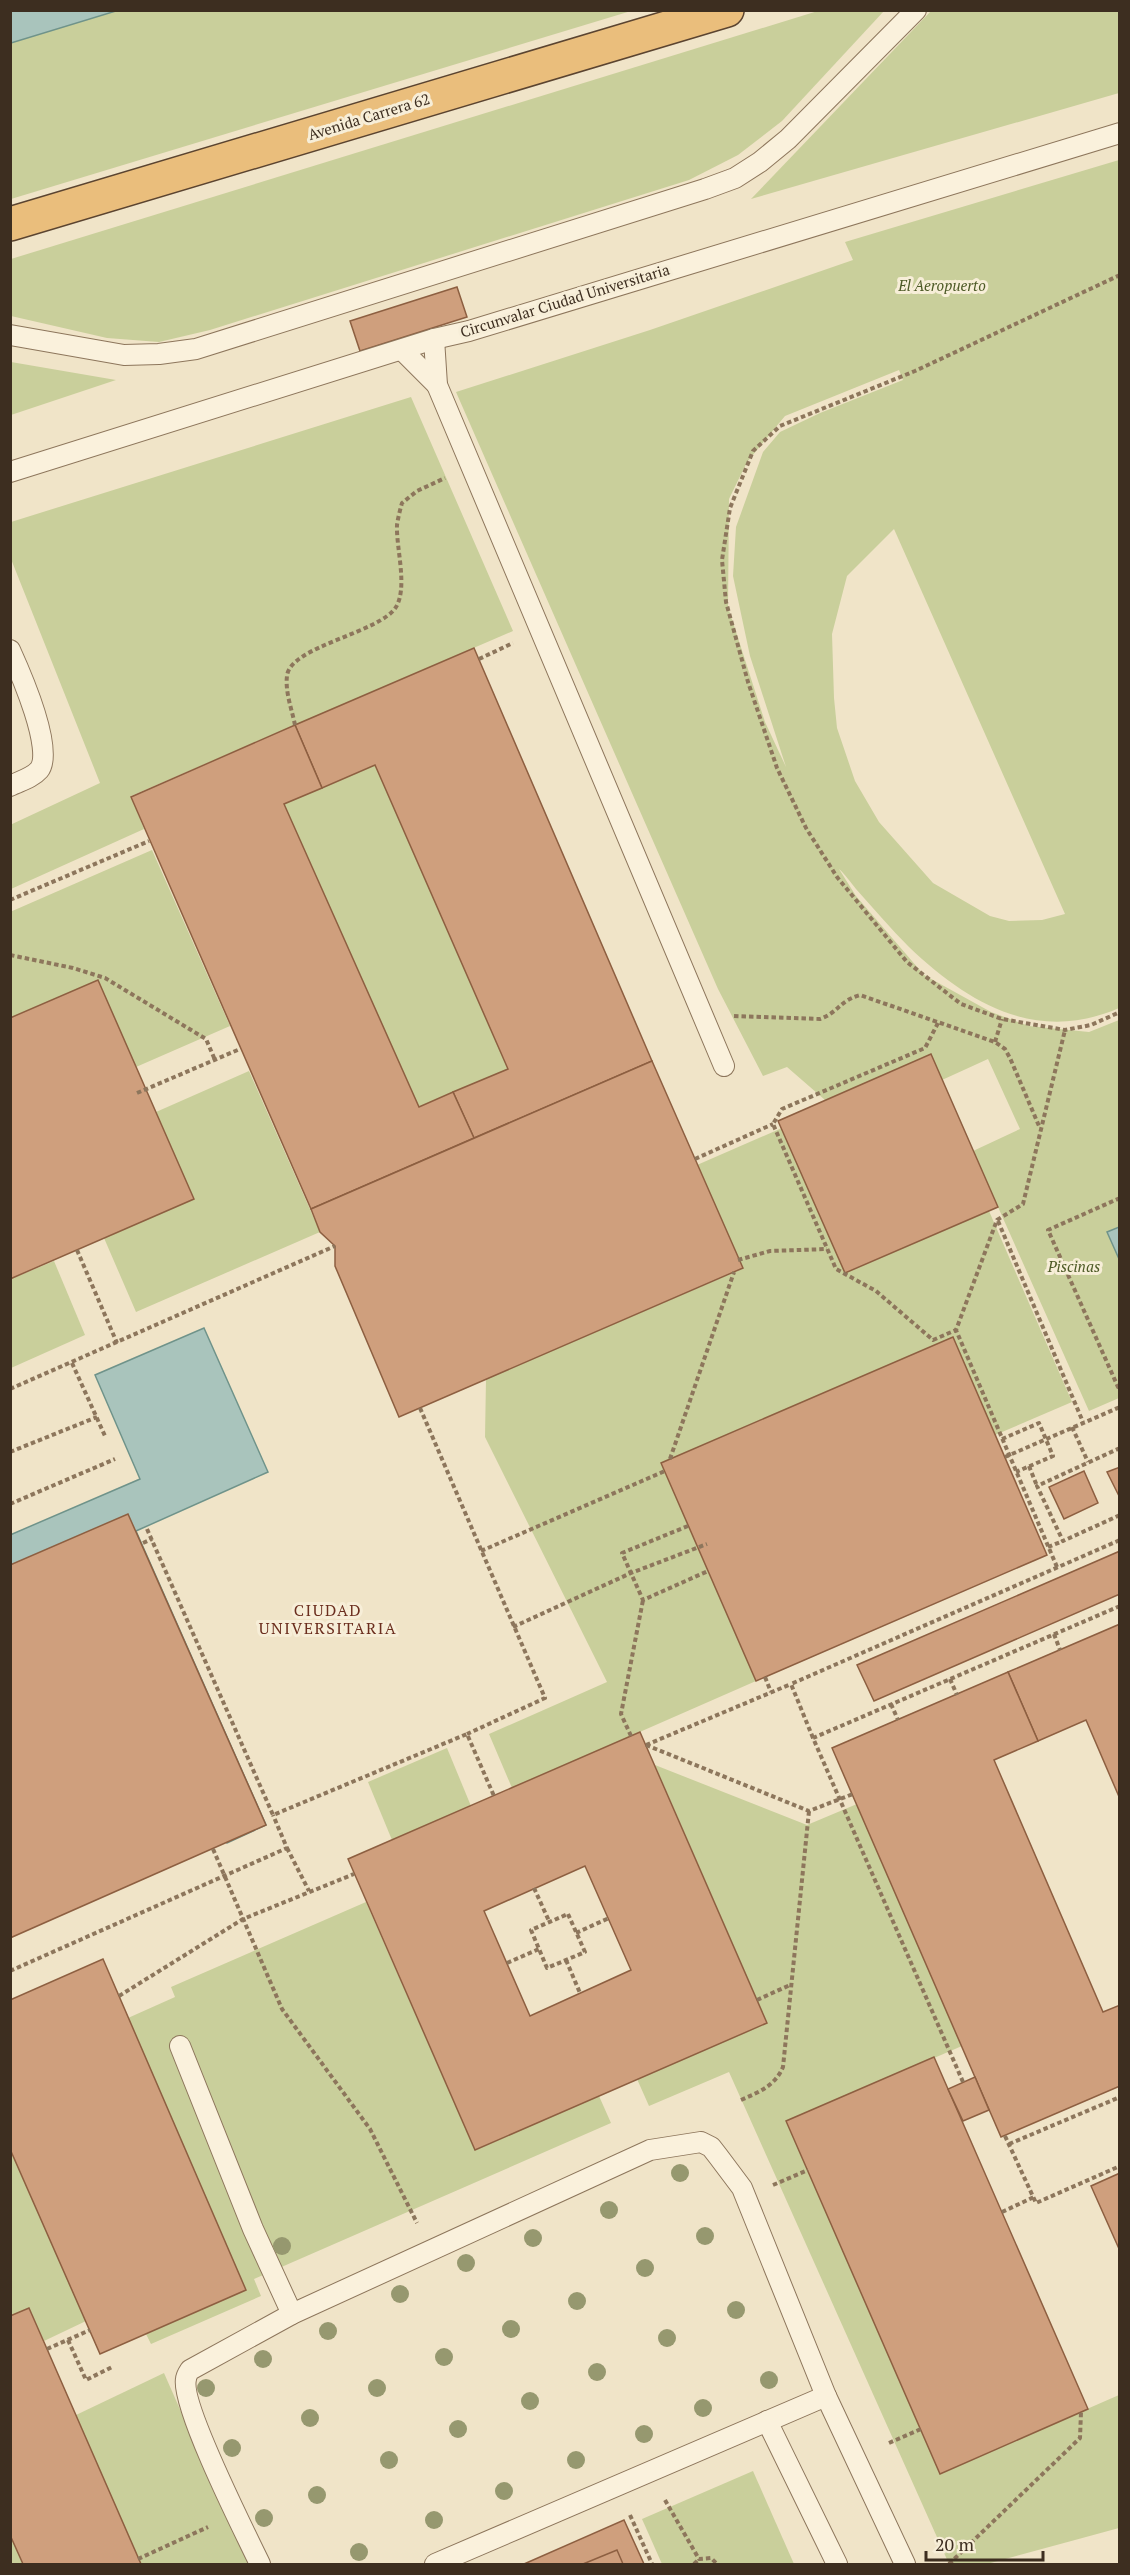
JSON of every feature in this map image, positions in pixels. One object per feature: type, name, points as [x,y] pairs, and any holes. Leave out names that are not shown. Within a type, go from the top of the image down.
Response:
[{"type":"highway","name":"Avenida Carrera 62","points":[[10,224],[727,10]]},
{"type":"lane","points":[[10,334],[124,356],[196,349],[705,189],[735,178],[760,162],[788,139],[916,10]]},
{"type":"lane","name":"Circunvalar Ciudad Universitaria","points":[[10,472],[434,339],[469,331],[1119,133]]},
{"type":"lane","points":[[434,339],[436,385],[724,1066]]},
{"type":"lane","points":[[402,350],[436,385]]},
{"type":"lane","points":[[10,650],[30,698],[45,759],[40,769],[31,776],[10,786]]},
{"type":"lane","points":[[180,2046],[253,2229],[292,2314]]},
{"type":"lane","points":[[260,2565],[200,2431],[185,2380],[190,2370],[292,2314],[650,2150],[701,2142],[711,2146],[742,2188],[826,2396],[905,2565]]},
{"type":"lane","points":[[435,2565],[826,2396]]},
{"type":"lane","points":[[767,2421],[837,2565]]},
{"type":"path","points":[[1119,276],[915,371],[780,426],[753,451],[730,508],[722,560],[726,602],[777,768],[806,828],[837,877],[907,962],[961,1004],[1002,1019],[1065,1030],[1091,1025],[1119,1012]]},
{"type":"path","points":[[295,725],[286,688],[287,673],[301,657],[380,620],[396,608],[401,589],[397,525],[402,502],[417,491],[454,475]]},
{"type":"path","points":[[479,659],[515,642]]},
{"type":"path","points":[[10,900],[148,841]]},
{"type":"path","points":[[10,956],[73,968],[105,978],[206,1039],[215,1060]]},
{"type":"path","points":[[733,1016],[820,1019],[832,1014],[845,999],[860,996],[995,1042],[1005,1049],[1010,1058],[1040,1128]]},
{"type":"path","points":[[995,1042],[1002,1019]]},
{"type":"path","points":[[695,1160],[773,1124],[782,1109],[925,1048],[938,1023]]},
{"type":"path","points":[[1058,1567],[1007,1456],[1002,1439],[959,1344],[956,1330],[998,1220],[1023,1204],[1065,1030]]},
{"type":"path","points":[[137,1093],[240,1049]]},
{"type":"path","points":[[773,1124],[836,1269],[876,1291],[933,1340],[956,1330]]},
{"type":"path","points":[[1119,1198],[1048,1230],[1119,1386]]},
{"type":"path","points":[[998,1220],[1083,1422]]},
{"type":"path","points":[[10,1389],[335,1246]]},
{"type":"path","points":[[738,1260],[770,1251],[827,1249]]},
{"type":"path","points":[[77,1250],[117,1343]]},
{"type":"path","points":[[670,1459],[734,1272]]},
{"type":"path","points":[[71,1362],[105,1436]]},
{"type":"path","points":[[1007,1456],[1119,1407]]},
{"type":"path","points":[[273,1815],[466,1734],[545,1698],[420,1408]]},
{"type":"path","points":[[10,1452],[97,1417]]},
{"type":"path","points":[[1002,1439],[1039,1423],[1053,1456],[1016,1472]]},
{"type":"path","points":[[1072,1427],[1088,1462]]},
{"type":"path","points":[[1037,1486],[1119,1448]]},
{"type":"path","points":[[10,1504],[115,1459]]},
{"type":"path","points":[[1029,1466],[1063,1541]]},
{"type":"path","points":[[481,1551],[665,1471]]},
{"type":"path","points":[[1048,1547],[1119,1515]]},
{"type":"path","points":[[631,1736],[621,1713],[643,1600],[622,1553],[688,1526]]},
{"type":"path","points":[[147,1530],[287,1848],[309,1891]]},
{"type":"path","points":[[143,1543],[152,1539]]},
{"type":"path","points":[[853,1794],[809,1811],[646,1745],[1119,1540]]},
{"type":"path","points":[[513,1627],[631,1573],[707,1544]]},
{"type":"path","points":[[643,1600],[708,1571]]},
{"type":"path","points":[[813,1738],[1119,1606]]},
{"type":"path","points":[[1054,1634],[1060,1650]]},
{"type":"path","points":[[765,1677],[771,1692]]},
{"type":"path","points":[[950,1679],[957,1695]]},
{"type":"path","points":[[790,1684],[963,2082]]},
{"type":"path","points":[[891,1704],[898,1720]]},
{"type":"path","points":[[466,1734],[494,1796]]},
{"type":"path","points":[[741,2100],[764,2090],[778,2079],[783,2067],[809,1811]]},
{"type":"path","points":[[10,1971],[287,1848]]},
{"type":"path","points":[[213,1849],[282,2009],[370,2130],[430,2251]]},
{"type":"path","points":[[119,1996],[243,1919],[354,1874]]},
{"type":"path","points":[[534,1888],[549,1922]]},
{"type":"path","points":[[568,1914],[585,1952],[547,1968],[531,1930],[549,1922],[568,1914]]},
{"type":"path","points":[[576,1933],[609,1918]]},
{"type":"path","points":[[507,1963],[539,1949]]},
{"type":"path","points":[[566,1960],[580,1993]]},
{"type":"path","points":[[758,2000],[790,1985]]},
{"type":"path","points":[[1010,2144],[1119,2097]]},
{"type":"path","points":[[1005,2136],[1036,2203],[1119,2166]]},
{"type":"path","points":[[1002,2212],[1034,2197]]},
{"type":"path","points":[[47,2349],[90,2330]]},
{"type":"path","points":[[68,2340],[86,2380],[112,2367]]},
{"type":"path","points":[[950,2565],[1080,2438],[1081,2412]]},
{"type":"path","points":[[889,2443],[921,2429]]},
{"type":"path","points":[[665,2500],[699,2559]]},
{"type":"path","points":[[138,2559],[237,2515]]},
{"type":"path","points":[[630,2515],[652,2565]]},
{"type":"path","points":[[694,2565],[699,2559]]},
{"type":"path","points":[[699,2559],[711,2559],[717,2565]]},
{"type":"green space","points":[[116,10],[631,11],[11,199],[11,43]]},
{"type":"green space","points":[[821,10],[884,11],[782,121],[738,155],[689,180],[210,330],[159,342],[107,338],[11,316],[11,259]]},
{"type":"green space","points":[[931,11],[1119,11],[1119,93],[751,199]]},
{"type":"green space","points":[[1119,160],[1119,1008],[1089,1018],[1060,1022],[1032,1020],[980,1001],[956,986],[909,947],[839,869],[856,896],[924,975],[991,1012],[1029,1026],[1089,1032],[1119,1020],[1119,1227],[1108,1232],[1119,1259],[1119,1398],[1089,1411],[973,1151],[1020,1129],[988,1059],[942,1080],[931,1055],[825,1100],[787,1067],[763,1076],[718,989],[456,392],[650,330],[853,260],[845,242]],"holes":[[[899,370],[903,380],[820,413],[780,432],[763,452],[736,527],[733,576],[750,656],[786,767],[765,722],[728,607],[729,499],[747,462],[785,416]],[[894,529],[1065,914],[1042,920],[1009,921],[990,916],[933,883],[879,822],[855,781],[837,728],[832,634],[847,576]]]},
{"type":"green space","points":[[11,362],[116,380],[11,415]]},
{"type":"green space","points":[[411,397],[513,631],[131,796],[144,829],[11,889],[10,825],[100,783],[11,559],[11,522]]},
{"type":"green space","points":[[375,765],[508,1069],[419,1107],[284,804]]},
{"type":"green space","points":[[152,850],[230,1026],[136,1067],[98,980],[11,1018],[10,912]]},
{"type":"green space","points":[[249,1071],[320,1232],[136,1312],[104,1238],[194,1199],[156,1112]]},
{"type":"green space","points":[[782,1128],[845,1273],[989,1211],[1072,1402],[995,1435],[953,1337],[661,1463],[756,1681],[512,1788],[489,1734],[607,1682],[485,1437],[486,1379],[742,1269],[697,1165]]},
{"type":"green space","points":[[54,1261],[85,1335],[11,1368],[11,1279]]},
{"type":"green space","points":[[447,1748],[471,1806],[392,1840],[368,1782]]},
{"type":"green space","points":[[655,1765],[807,1825],[857,1804],[962,2046],[787,2121],[940,2473],[1119,2395],[1119,2528],[987,2564],[949,2564],[729,2072],[649,2106],[637,2079],[767,2023]]},
{"type":"green space","points":[[366,1902],[475,2150],[599,2096],[611,2123],[254,2279],[261,2296],[151,2344],[146,2334],[246,2290],[128,2018],[175,1997],[171,1987]]},
{"type":"green space","points":[[10,2149],[86,2321],[44,2341],[29,2308],[11,2316]]},
{"type":"green space","points":[[164,2373],[248,2564],[11,2564],[11,2459],[76,2415]]},
{"type":"green space","points":[[753,2471],[794,2564],[662,2564],[642,2519]]},
{"type":"water","points":[[11,10],[116,10],[116,11],[11,43]]},
{"type":"water","points":[[1119,1227],[1119,1259],[1107,1232]]},
{"type":"water","points":[[204,1328],[268,1472],[136,1531],[266,1825],[227,1843],[98,1547],[11,1585],[10,1535],[140,1479],[95,1375]]},
{"type":"building","points":[[457,287],[467,317],[360,351],[350,321]]},
{"type":"building","points":[[474,648],[652,1061],[474,1138],[453,1092],[508,1069],[375,765],[322,788],[295,725]]},
{"type":"building","points":[[295,725],[322,788],[284,804],[419,1107],[453,1092],[474,1138],[311,1209],[131,797]]},
{"type":"building","points":[[98,980],[194,1199],[10,1279],[10,1018]]},
{"type":"building","points":[[931,1054],[998,1207],[845,1273],[778,1121]]},
{"type":"building","points":[[652,1061],[743,1268],[399,1417],[335,1266],[335,1246],[320,1232],[311,1209]]},
{"type":"building","points":[[953,1337],[1047,1555],[756,1681],[661,1463]]},
{"type":"building","points":[[1120,1467],[1120,1498],[1107,1472]]},
{"type":"building","points":[[1084,1471],[1098,1503],[1064,1519],[1049,1487]]},
{"type":"building","points":[[128,1514],[266,1825],[10,1938],[10,1565]]},
{"type":"building","points":[[1120,1551],[1120,1594],[874,1701],[857,1665]]},
{"type":"building","points":[[1120,1624],[1120,1799],[1086,1720],[1038,1741],[1008,1672]]},
{"type":"building","points":[[1008,1672],[1038,1741],[994,1760],[1103,2012],[1120,2005],[1120,2086],[1001,2137],[832,1748]]},
{"type":"building","points":[[640,1732],[767,2023],[475,2150],[348,1859]],"holes":[[[585,1866],[631,1970],[530,2016],[484,1911]]]},
{"type":"building","points":[[103,1959],[246,2290],[100,2354],[10,2149],[10,2000]]},
{"type":"building","points":[[934,2057],[1088,2409],[940,2474],[786,2121]]},
{"type":"building","points":[[975,2077],[989,2110],[963,2121],[948,2089]]},
{"type":"building","points":[[1120,2173],[1120,2251],[1091,2186]]},
{"type":"building","points":[[29,2308],[141,2564],[23,2564],[10,2535],[10,2316]]},
{"type":"building","points":[[624,2520],[644,2564],[524,2564]]},
{"type":"building","points":[[617,2550],[623,2564],[583,2564]]},
{"type":"district","name":"CIUDAD UNIVERSITARIA","points":[[328,1619]]},
{"type":"park label","name":"El Aeropuerto","points":[[942,286]]},
{"type":"park label","name":"Piscinas","points":[[1074,1267]]}]
